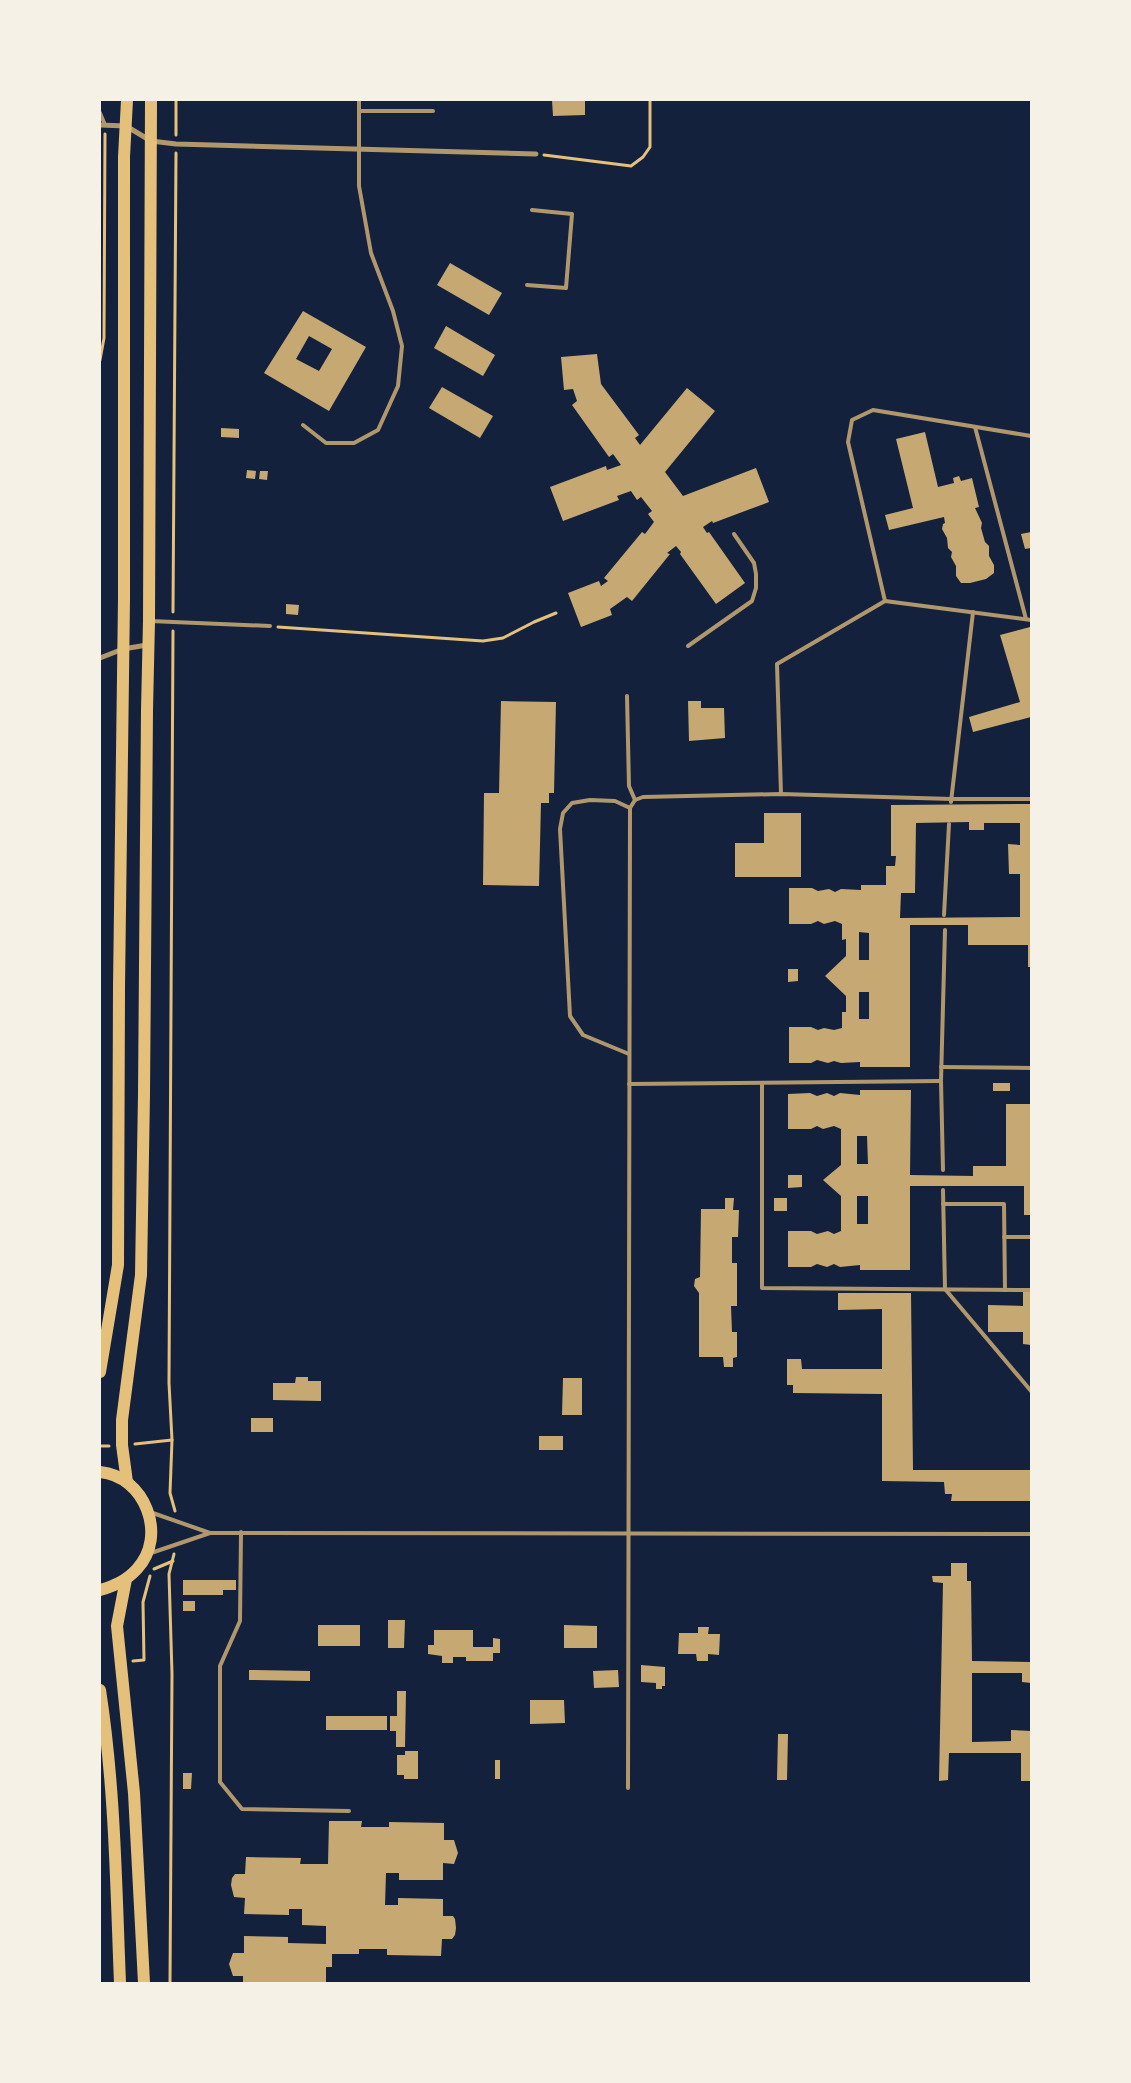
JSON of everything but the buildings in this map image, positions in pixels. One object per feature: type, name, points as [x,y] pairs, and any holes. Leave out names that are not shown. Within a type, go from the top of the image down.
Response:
[{"type":"main road","points":[[100,1372],[118,1266],[127,100]]},
{"type":"main road","points":[[127,1482],[122,1445],[122,1420],[132,1351],[141,1256],[150,621],[149,203],[151,100]]},
{"type":"main road","points":[[100,1472],[108,1473],[127,1482],[143,1500],[151,1525],[150,1540],[146,1554],[138,1568],[126,1579],[114,1586],[100,1590]]},
{"type":"main road","points":[[126,1579],[117,1626],[134,1793],[144,1983]]},
{"type":"main road","points":[[100,1690],[108,1742],[114,1807],[120,1983]]},
{"type":"street","points":[[102,125],[126,126],[151,141],[176,144],[536,154]]},
{"type":"street","points":[[100,658],[123,649],[149,645]]},
{"type":"lane","points":[[304,426],[326,443],[354,443],[378,430],[398,386],[402,346],[393,311],[371,253],[359,186],[358,100]]},
{"type":"lane","points":[[359,111],[433,111]]},
{"type":"lane","points":[[100,114],[102,125]]},
{"type":"lane","points":[[527,285],[566,288],[572,214],[532,210]]},
{"type":"lane","points":[[884,601],[848,442],[852,420],[874,410],[1031,436]]},
{"type":"lane","points":[[781,794],[778,664],[884,601],[1029,620],[975,426]]},
{"type":"lane","points":[[688,646],[752,601],[756,588],[754,564],[734,534]]},
{"type":"lane","points":[[951,801],[973,612]]},
{"type":"lane","points":[[150,621],[270,626]]},
{"type":"lane","points":[[627,696],[629,786],[636,800]]},
{"type":"lane","points":[[628,1788],[630,808],[636,800],[643,797],[781,794],[951,801],[1031,799]]},
{"type":"lane","points":[[629,1054],[583,1035],[570,1016],[560,828],[563,813],[572,803],[590,800],[615,801],[630,808]]},
{"type":"lane","points":[[944,915],[949,824]]},
{"type":"lane","points":[[943,1170],[941,1081],[945,930]]},
{"type":"lane","points":[[942,1067],[1031,1068]]},
{"type":"lane","points":[[629,1084],[941,1081]]},
{"type":"lane","points":[[762,1083],[762,1288],[1031,1290]]},
{"type":"lane","points":[[943,1190],[945,1289],[1031,1391]]},
{"type":"lane","points":[[943,1204],[1004,1204],[1005,1290]]},
{"type":"lane","points":[[1004,1237],[1031,1237]]},
{"type":"lane","points":[[148,1511],[210,1532],[1031,1534]]},
{"type":"lane","points":[[146,1554],[210,1532]]},
{"type":"lane","points":[[241,1532],[240,1621],[220,1666],[220,1782],[242,1809],[349,1811]]},
{"type":"path","points":[[176,100],[169,1383],[172,1440],[170,1492],[178,1522]]},
{"type":"path","points":[[536,154],[631,166],[643,157],[650,146],[650,100]]},
{"type":"path","points":[[100,360],[104,338],[102,125]]},
{"type":"path","points":[[270,626],[483,641],[503,638],[556,613]]},
{"type":"path","points":[[170,1983],[172,1674],[169,1574],[176,1545]]},
{"type":"path","points":[[120,1662],[144,1660],[143,1602],[151,1571],[172,1561]]}]
